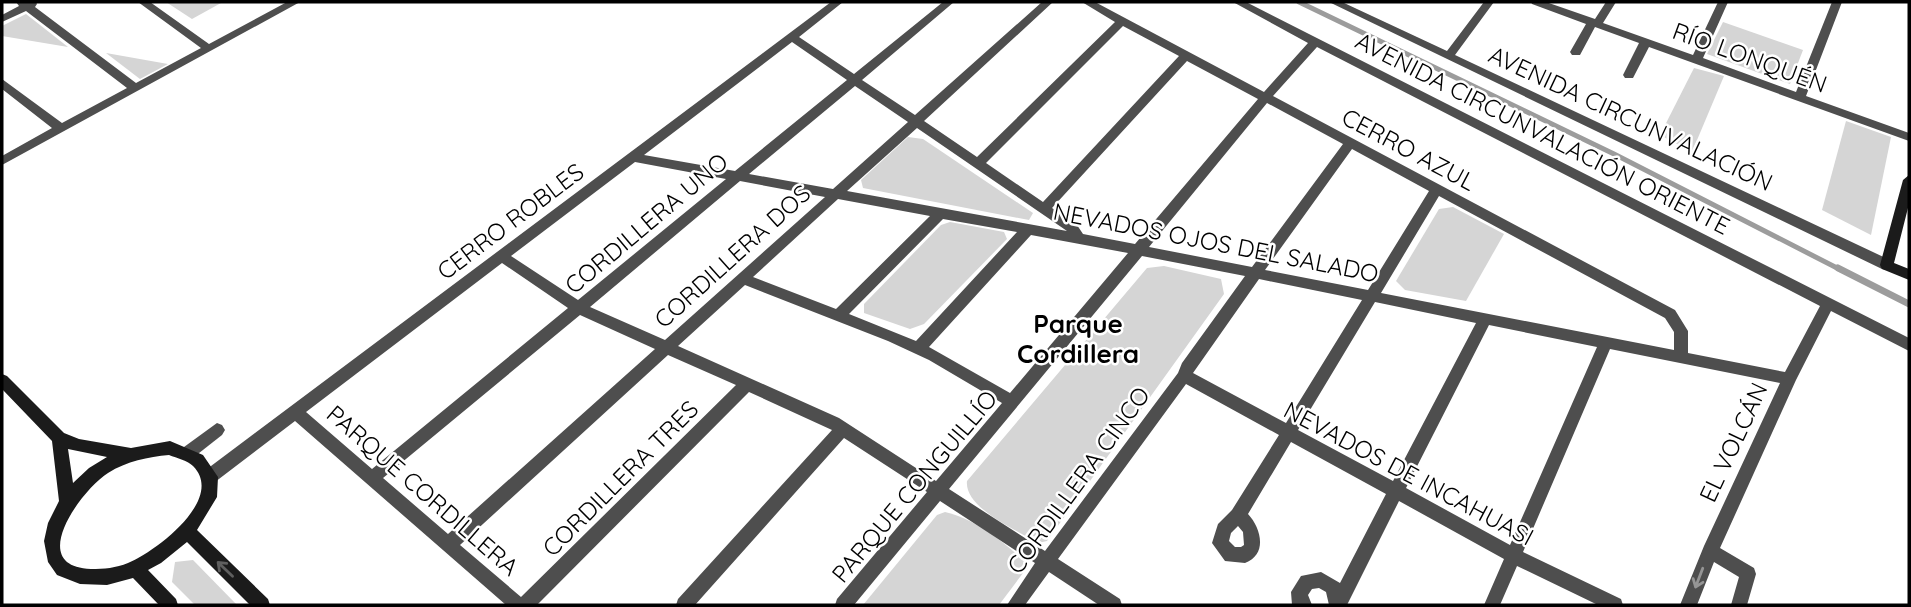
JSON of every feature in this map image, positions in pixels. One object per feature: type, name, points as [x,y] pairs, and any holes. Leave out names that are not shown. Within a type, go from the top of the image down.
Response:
[{"type":"street","points":[[143,2],[209,48]]},
{"type":"street","points":[[2,161],[295,2]]},
{"type":"street","name":"CERRO ROBLES","points":[[209,477],[838,2]]},
{"type":"street","name":"CORDILLERA UNO","points":[[372,478],[949,2]]},
{"type":"street","name":"CORDILLERA DOS","points":[[447,545],[1048,2]]},
{"type":"street","name":"CERRO AZUL","points":[[1087,2],[1670,314],[1681,331],[1681,356]]},
{"type":"street","name":"AVENIDA CIRCUNVALACIÓN ORIENTE","points":[[1238,2],[1828,303]]},
{"type":"street","name":"AVENIDA CIRCUNVALACIÓN","points":[[1334,2],[1909,275]]},
{"type":"street","points":[[1448,56],[1489,2]]},
{"type":"street","name":"RÍO LONQUÉN","points":[[1536,2],[1909,137]]},
{"type":"street","points":[[1576,51],[1611,2]]},
{"type":"street","points":[[1696,60],[1723,2]]},
{"type":"street","points":[[1800,97],[1837,2]]},
{"type":"street","points":[[2,19],[29,3],[135,88]]},
{"type":"street","points":[[978,164],[1122,21]]},
{"type":"street","points":[[792,37],[1073,228],[1079,239]]},
{"type":"street","name":"PARQUE CONGUILLÍO","points":[[844,605],[1265,97],[1316,41]]},
{"type":"street","points":[[1629,75],[1646,41]]},
{"type":"street","points":[[1044,209],[1186,55]]},
{"type":"street","points":[[2,83],[61,129]]},
{"type":"street","name":"CORDILLERA CINCO","points":[[1015,605],[1185,376],[1187,368],[1350,143]]},
{"type":"street","name":"NEVADOS OJOS DEL SALADO","points":[[633,157],[1139,250],[1788,379]]},
{"type":"street","points":[[1888,265],[1909,180]]},
{"type":"street","points":[[1238,515],[1437,190]]},
{"type":"street","points":[[839,315],[941,214]]},
{"type":"street","points":[[918,349],[1028,229]]},
{"type":"street","points":[[501,256],[579,308],[843,429],[1114,605]]},
{"type":"street","points":[[742,278],[918,349],[1013,402]]},
{"type":"street","points":[[1828,303],[1909,345]]},
{"type":"street","name":"EL VOLCÁN","points":[[1689,605],[1710,551],[1788,379],[1828,303]]},
{"type":"street","points":[[1338,605],[1486,318]]},
{"type":"street","points":[[1492,605],[1606,342]]},
{"type":"street","name":"NEVADOS DE INCAHUASI","points":[[1185,376],[1513,555],[1615,605]]},
{"type":"street","points":[[2,380],[59,438],[108,453],[132,454],[170,447],[189,452],[202,462],[209,477],[208,496],[200,516],[188,532],[162,555],[136,569],[108,577],[83,577],[64,569],[52,554],[51,535],[58,513],[67,500],[96,472],[132,454]]},
{"type":"street","name":"CORDILLERA TRES","points":[[525,605],[747,384]]},
{"type":"street","name":"PARQUE CORDILLERA","points":[[295,412],[518,605]]},
{"type":"street","points":[[684,605],[843,429]]},
{"type":"street","points":[[189,452],[218,430]]},
{"type":"street","points":[[59,438],[67,500]]},
{"type":"street","points":[[188,532],[262,605]]},
{"type":"street","points":[[1710,551],[1748,574],[1739,605]]},
{"type":"street","points":[[136,569],[170,605]]},
{"type":"street","points":[[1304,605],[1299,601],[1300,592],[1307,582],[1321,580],[1333,587],[1338,605]]},
{"type":"shaded area","points":[[166,2],[238,2],[221,3],[192,19]]},
{"type":"shaded area","points":[[26,14],[68,47],[2,36],[2,26]]},
{"type":"shaded area","points":[[1723,22],[1803,50],[1790,84],[1707,54]]},
{"type":"shaded area","points":[[106,53],[168,64],[140,79]]},
{"type":"shaded area","points":[[1694,68],[1724,76],[1692,152],[1660,135]]},
{"type":"shaded area","points":[[1846,121],[1891,137],[1871,235],[1822,210]]},
{"type":"shaded area","points":[[908,137],[923,139],[1033,213],[1029,220],[863,188],[861,180]]},
{"type":"shaded area","points":[[1453,207],[1504,234],[1466,301],[1405,290],[1396,281],[1439,209]]},
{"type":"shaded area","points":[[950,222],[1004,232],[1007,239],[924,324],[910,329],[864,313],[864,304],[941,225]]},
{"type":"shaded area","points":[[1164,266],[1221,279],[1224,294],[1047,541],[1038,543],[983,509],[968,491],[967,481],[1147,268]]},
{"type":"shaded area","points":[[945,512],[966,519],[987,531],[1024,561],[1023,573],[999,605],[863,605],[937,515]]},
{"type":"shaded area","points":[[193,560],[237,605],[195,605],[172,582],[175,562]]},
{"type":"waterway","points":[[1299,2],[1614,154],[1841,270]]},
{"type":"waterway","points":[[1838,268],[1909,304]]},
{"type":"district","name":"Parque Cordillera","points":[[1078,338]]}]
